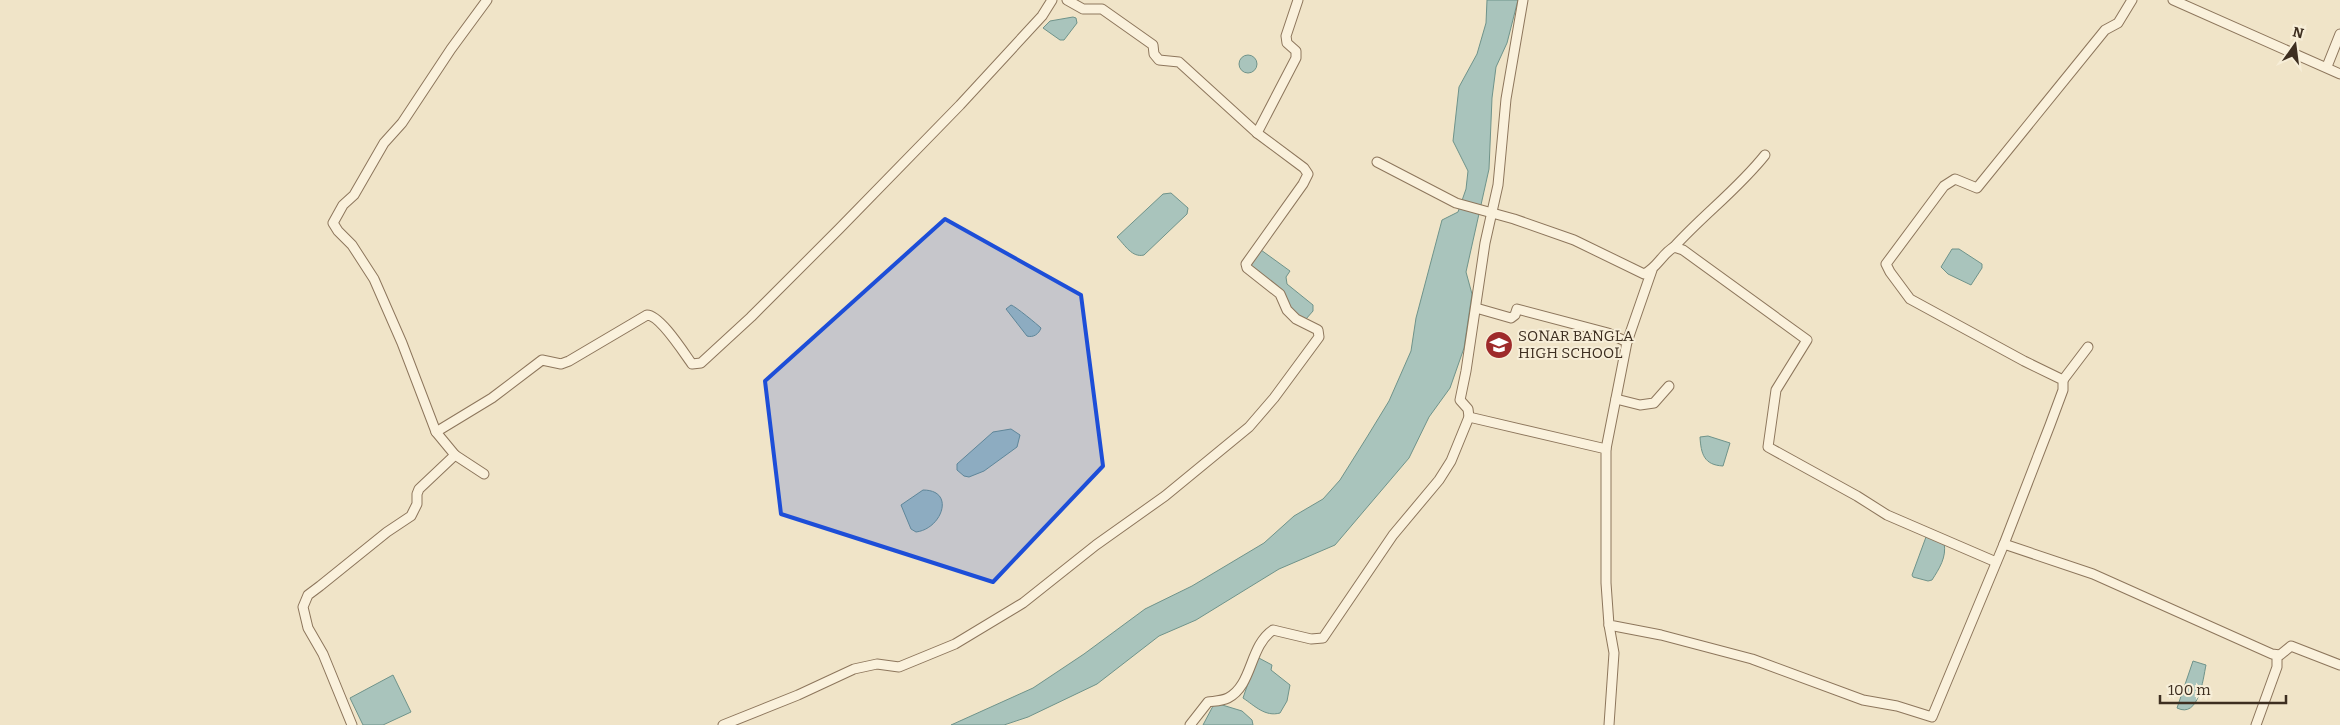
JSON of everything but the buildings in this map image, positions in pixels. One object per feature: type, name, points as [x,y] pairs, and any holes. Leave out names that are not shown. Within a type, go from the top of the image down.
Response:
[{"type":"street","points":[[484,474],[455,455],[436,432],[402,343],[374,279],[352,244],[338,231],[333,223],[343,205],[354,195],[384,143],[402,123],[451,48],[488,0]]},
{"type":"street","points":[[436,432],[492,398],[542,360],[561,364],[569,361],[647,315],[654,317],[678,344],[692,364],[700,363],[751,316],[960,105],[1042,16],[1052,0]]},
{"type":"street","points":[[723,725],[798,695],[854,669],[877,664],[899,667],[955,644],[1023,603],[1096,545],[1165,496],[1249,426],[1319,337],[1318,330],[1296,319],[1287,310],[1280,294],[1247,268],[1246,264],[1308,174],[1304,168],[1257,133],[1179,62],[1159,60],[1154,54],[1153,44],[1146,38],[1102,10],[1083,9],[1067,0]]},
{"type":"street","points":[[1257,133],[1296,58],[1296,51],[1287,43],[1286,36],[1298,0]]},
{"type":"street","points":[[1190,725],[1208,702],[1226,699],[1239,690],[1257,648],[1264,636],[1273,630],[1284,631],[1311,639],[1324,638],[1393,535],[1439,480],[1451,461],[1469,417],[1468,409],[1460,400],[1476,308],[1489,212],[1498,185],[1506,99],[1523,0]]},
{"type":"street","points":[[2063,380],[2016,357],[1910,299],[1886,264],[1944,186],[1955,179],[1977,188],[2105,30],[2118,23],[2132,0]]},
{"type":"street","points":[[2172,0],[2340,74]]},
{"type":"street","points":[[2328,64],[2340,34]]},
{"type":"street","points":[[1609,725],[1614,653],[1609,624],[1606,584],[1606,449],[1627,342],[1652,270],[1668,250],[1674,247],[1700,219],[1749,176],[1765,155]]},
{"type":"street","points":[[1377,162],[1456,202],[1574,240],[1644,274],[1652,270]]},
{"type":"street","points":[[1674,247],[1683,250],[1807,340],[1776,390],[1768,447],[1887,515],[1996,562]]},
{"type":"street","points":[[1476,308],[1511,318],[1515,316],[1517,309],[1608,334],[1627,342]]},
{"type":"street","points":[[1609,624],[1743,656],[1863,700],[1897,706],[1931,721],[2004,544],[2063,390],[2063,380],[2088,347]]},
{"type":"street","points":[[1616,399],[1640,405],[1654,404],[1669,386]]},
{"type":"street","points":[[1469,417],[1606,449]]},
{"type":"street","points":[[352,725],[323,654],[308,628],[303,607],[305,601],[312,590],[320,586],[387,532],[411,516],[417,504],[419,489],[455,455]]},
{"type":"street","points":[[2004,544],[2094,574],[2277,656]]},
{"type":"street","points":[[2277,656],[2290,646],[2340,665]]},
{"type":"street","points":[[2256,725],[2277,667],[2277,656]]},
{"type":"highlighted area","points":[[945,219],[1081,295],[1103,466],[993,582],[781,514],[765,381]]},
{"type":"water","points":[[1487,0],[1518,0],[1507,43],[1496,67],[1492,98],[1489,169],[1466,272],[1472,294],[1464,348],[1450,388],[1429,417],[1409,458],[1335,545],[1279,569],[1196,620],[1159,636],[1097,684],[1028,717],[1004,725],[951,725],[1033,688],[1084,654],[1145,609],[1192,586],[1264,543],[1294,516],[1323,499],[1340,480],[1389,401],[1411,351],[1416,318],[1442,220],[1458,212],[1466,189],[1468,171],[1453,141],[1459,87],[1477,54],[1486,23]]},
{"type":"water","points":[[1076,18],[1077,23],[1064,40],[1060,40],[1043,28],[1050,21]]},
{"type":"water","points":[[1244,55],[1252,55],[1257,60],[1255,71],[1244,73],[1239,68],[1239,60]]},
{"type":"water","points":[[1171,193],[1188,208],[1187,214],[1144,255],[1132,253],[1117,237],[1163,194]]},
{"type":"water","points":[[1952,249],[1959,249],[1982,264],[1982,268],[1971,285],[1948,274],[1941,267]]},
{"type":"water","points":[[1261,250],[1290,271],[1286,277],[1287,284],[1313,305],[1313,311],[1306,319],[1299,317],[1250,265]]},
{"type":"water","points":[[1011,305],[1041,328],[1037,334],[1027,336],[1006,309]]},
{"type":"water","points":[[1011,429],[1020,435],[1017,447],[984,471],[969,477],[964,476],[957,470],[957,464],[993,432]]},
{"type":"water","points":[[1708,436],[1730,443],[1723,466],[1708,461],[1701,449],[1700,437]]},
{"type":"water","points":[[923,490],[933,492],[939,496],[942,502],[942,510],[933,524],[916,532],[911,529],[901,505]]},
{"type":"water","points":[[1932,535],[1944,543],[1945,548],[1942,563],[1932,580],[1928,581],[1913,577],[1912,575],[1926,537]]},
{"type":"water","points":[[1257,657],[1272,665],[1271,670],[1290,685],[1287,701],[1280,713],[1265,712],[1243,698]]},
{"type":"water","points":[[2193,661],[2206,665],[2199,696],[2190,708],[2184,710],[2177,708]]},
{"type":"water","points":[[393,675],[411,712],[383,725],[363,725],[350,698]]},
{"type":"water","points":[[1219,704],[1242,711],[1252,720],[1253,725],[1203,725],[1213,706]]},
{"type":"place","name":"SONAR BANGLA HIGH SCHOOL","points":[[1499,345]]}]
